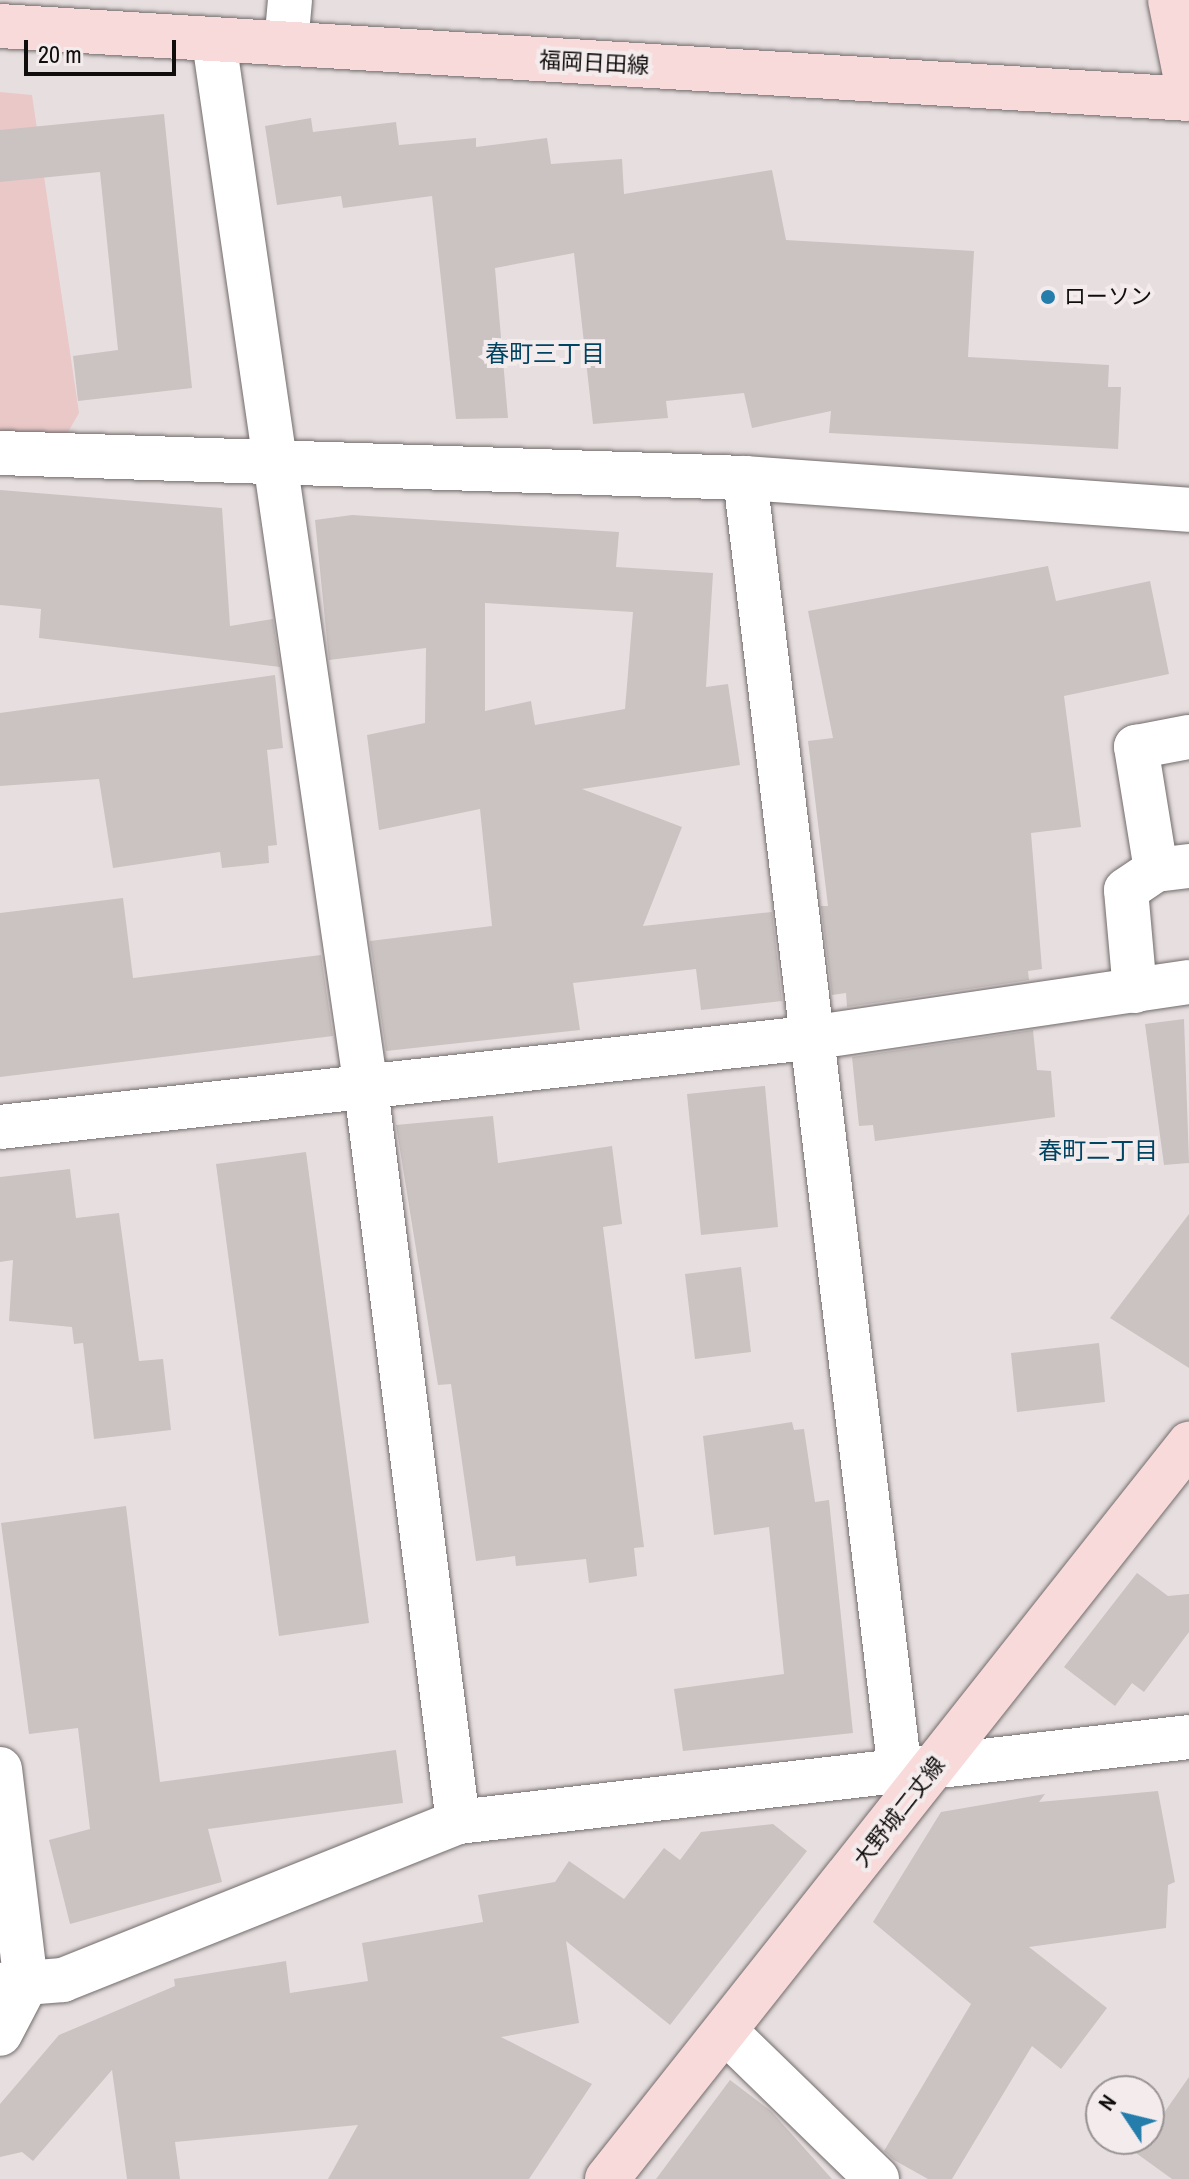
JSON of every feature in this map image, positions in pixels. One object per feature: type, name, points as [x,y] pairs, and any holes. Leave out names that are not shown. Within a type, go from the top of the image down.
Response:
[{"type":"main road","points":[[1170,0],[1189,97]]},
{"type":"main road","name":"福岡日田線","points":[[0,26],[1189,97]]},
{"type":"main road","name":"大野城二丈線","points":[[607,2179],[725,2031],[915,1773],[1189,1444]]},
{"type":"street","points":[[286,44],[290,0]]},
{"type":"street","points":[[214,41],[278,458],[366,1088],[458,1822]]},
{"type":"street","points":[[0,453],[278,458],[745,478],[1189,510]]},
{"type":"street","points":[[745,478],[915,1773]]},
{"type":"street","points":[[1135,991],[1126,890],[1173,868],[1136,747],[1189,737]]},
{"type":"street","points":[[0,1127],[816,1037],[1189,982]]},
{"type":"street","points":[[13,1985],[63,1980],[458,1822],[915,1773],[1189,1737]]},
{"type":"street","points":[[0,1769],[13,1985],[0,2034]]},
{"type":"street","points":[[725,2031],[877,2179]]},
{"type":"shaded area","points":[[0,92],[32,95],[79,413],[64,439],[0,435]]},
{"type":"building","points":[[164,114],[192,388],[78,401],[73,356],[118,350],[100,172],[0,182],[0,130]]},
{"type":"building","points":[[311,118],[313,132],[396,122],[399,145],[476,138],[476,147],[547,138],[551,164],[622,159],[624,194],[772,170],[786,240],[974,251],[968,357],[1109,365],[1108,387],[1121,387],[1118,449],[829,433],[831,411],[752,428],[744,393],[666,401],[668,418],[593,424],[574,253],[495,268],[508,418],[456,419],[432,196],[343,208],[341,196],[277,205],[265,126]]},
{"type":"building","points":[[0,490],[222,508],[230,626],[273,619],[280,667],[39,638],[41,609],[0,605]]},
{"type":"building","points":[[352,515],[619,532],[616,567],[713,573],[706,687],[728,684],[740,765],[582,789],[682,827],[643,926],[772,912],[782,1001],[701,1010],[696,969],[573,983],[580,1030],[386,1051],[370,941],[492,926],[480,809],[379,830],[367,735],[425,723],[426,648],[329,660],[315,520]],"holes":[[[485,603],[633,612],[625,709],[535,725],[531,701],[485,711]]]},
{"type":"building","points":[[1048,566],[1056,601],[1150,581],[1169,674],[1064,696],[1081,827],[1031,833],[1042,969],[1028,971],[1029,980],[847,1007],[846,993],[832,995],[821,906],[828,906],[808,741],[833,738],[808,611]]},
{"type":"building","points":[[275,675],[283,748],[267,750],[277,845],[268,846],[269,863],[222,868],[220,852],[113,868],[99,779],[0,786],[0,713]]},
{"type":"building","points":[[123,898],[133,978],[321,955],[333,1036],[0,1077],[0,913]]},
{"type":"building","points":[[1184,1019],[1189,1163],[1164,1165],[1145,1024]]},
{"type":"building","points":[[1033,1030],[1037,1070],[1051,1071],[1055,1117],[875,1141],[873,1125],[859,1126],[852,1057]]},
{"type":"building","points":[[765,1086],[778,1227],[701,1235],[687,1094]]},
{"type":"building","points":[[493,1116],[498,1163],[612,1146],[622,1224],[603,1227],[644,1547],[634,1548],[637,1576],[589,1583],[586,1559],[516,1566],[515,1556],[476,1561],[451,1384],[438,1385],[396,1125]]},
{"type":"building","points":[[306,1152],[369,1623],[279,1636],[216,1164]]},
{"type":"building","points":[[70,1169],[76,1218],[119,1213],[139,1361],[163,1359],[171,1430],[94,1439],[83,1343],[74,1344],[72,1327],[9,1321],[13,1260],[0,1262],[0,1177]]},
{"type":"building","points":[[1189,1214],[1189,1368],[1110,1318]]},
{"type":"building","points":[[741,1267],[751,1352],[695,1359],[685,1274]]},
{"type":"building","points":[[1099,1343],[1105,1402],[1017,1412],[1011,1353]]},
{"type":"building","points":[[792,1422],[794,1430],[804,1429],[815,1502],[829,1500],[853,1733],[683,1751],[674,1689],[784,1674],[769,1527],[714,1535],[703,1436]]},
{"type":"building","points":[[126,1506],[160,1782],[396,1750],[403,1803],[208,1829],[222,1882],[70,1924],[49,1840],[90,1829],[78,1728],[29,1734],[1,1523]]},
{"type":"building","points":[[1137,1573],[1168,1596],[1189,1594],[1189,1632],[1144,1692],[1132,1683],[1115,1706],[1064,1667]]},
{"type":"building","points":[[1158,1791],[1175,1882],[1168,1885],[1166,1928],[1029,1947],[1107,2008],[1061,2069],[1032,2046],[952,2179],[928,2179],[894,2160],[884,2151],[971,2004],[873,1922],[941,1812],[1045,1794],[1039,1802]]},
{"type":"building","points":[[773,1824],[807,1851],[670,2025],[566,1941],[579,2023],[501,2037],[592,2084],[529,2179],[328,2179],[358,2125],[175,2142],[180,2179],[127,2179],[112,2070],[33,2161],[22,2152],[0,2157],[0,2104],[59,2035],[175,1986],[174,1979],[286,1961],[290,1993],[368,1981],[362,1943],[483,1922],[478,1895],[555,1882],[569,1861],[624,1899],[664,1848],[680,1860],[701,1832]]},
{"type":"building","points":[[1189,2077],[1189,2179],[1172,2179],[1139,2155],[1165,2155],[1165,2111]]},
{"type":"building","points":[[730,2080],[771,2111],[832,2179],[656,2179]]},
{"type":"place","name":"ローソン","points":[[1048,297]]},
{"type":"district","name":"春町三丁目","points":[[545,354]]},
{"type":"district","name":"春町二丁目","points":[[1098,1151]]}]
